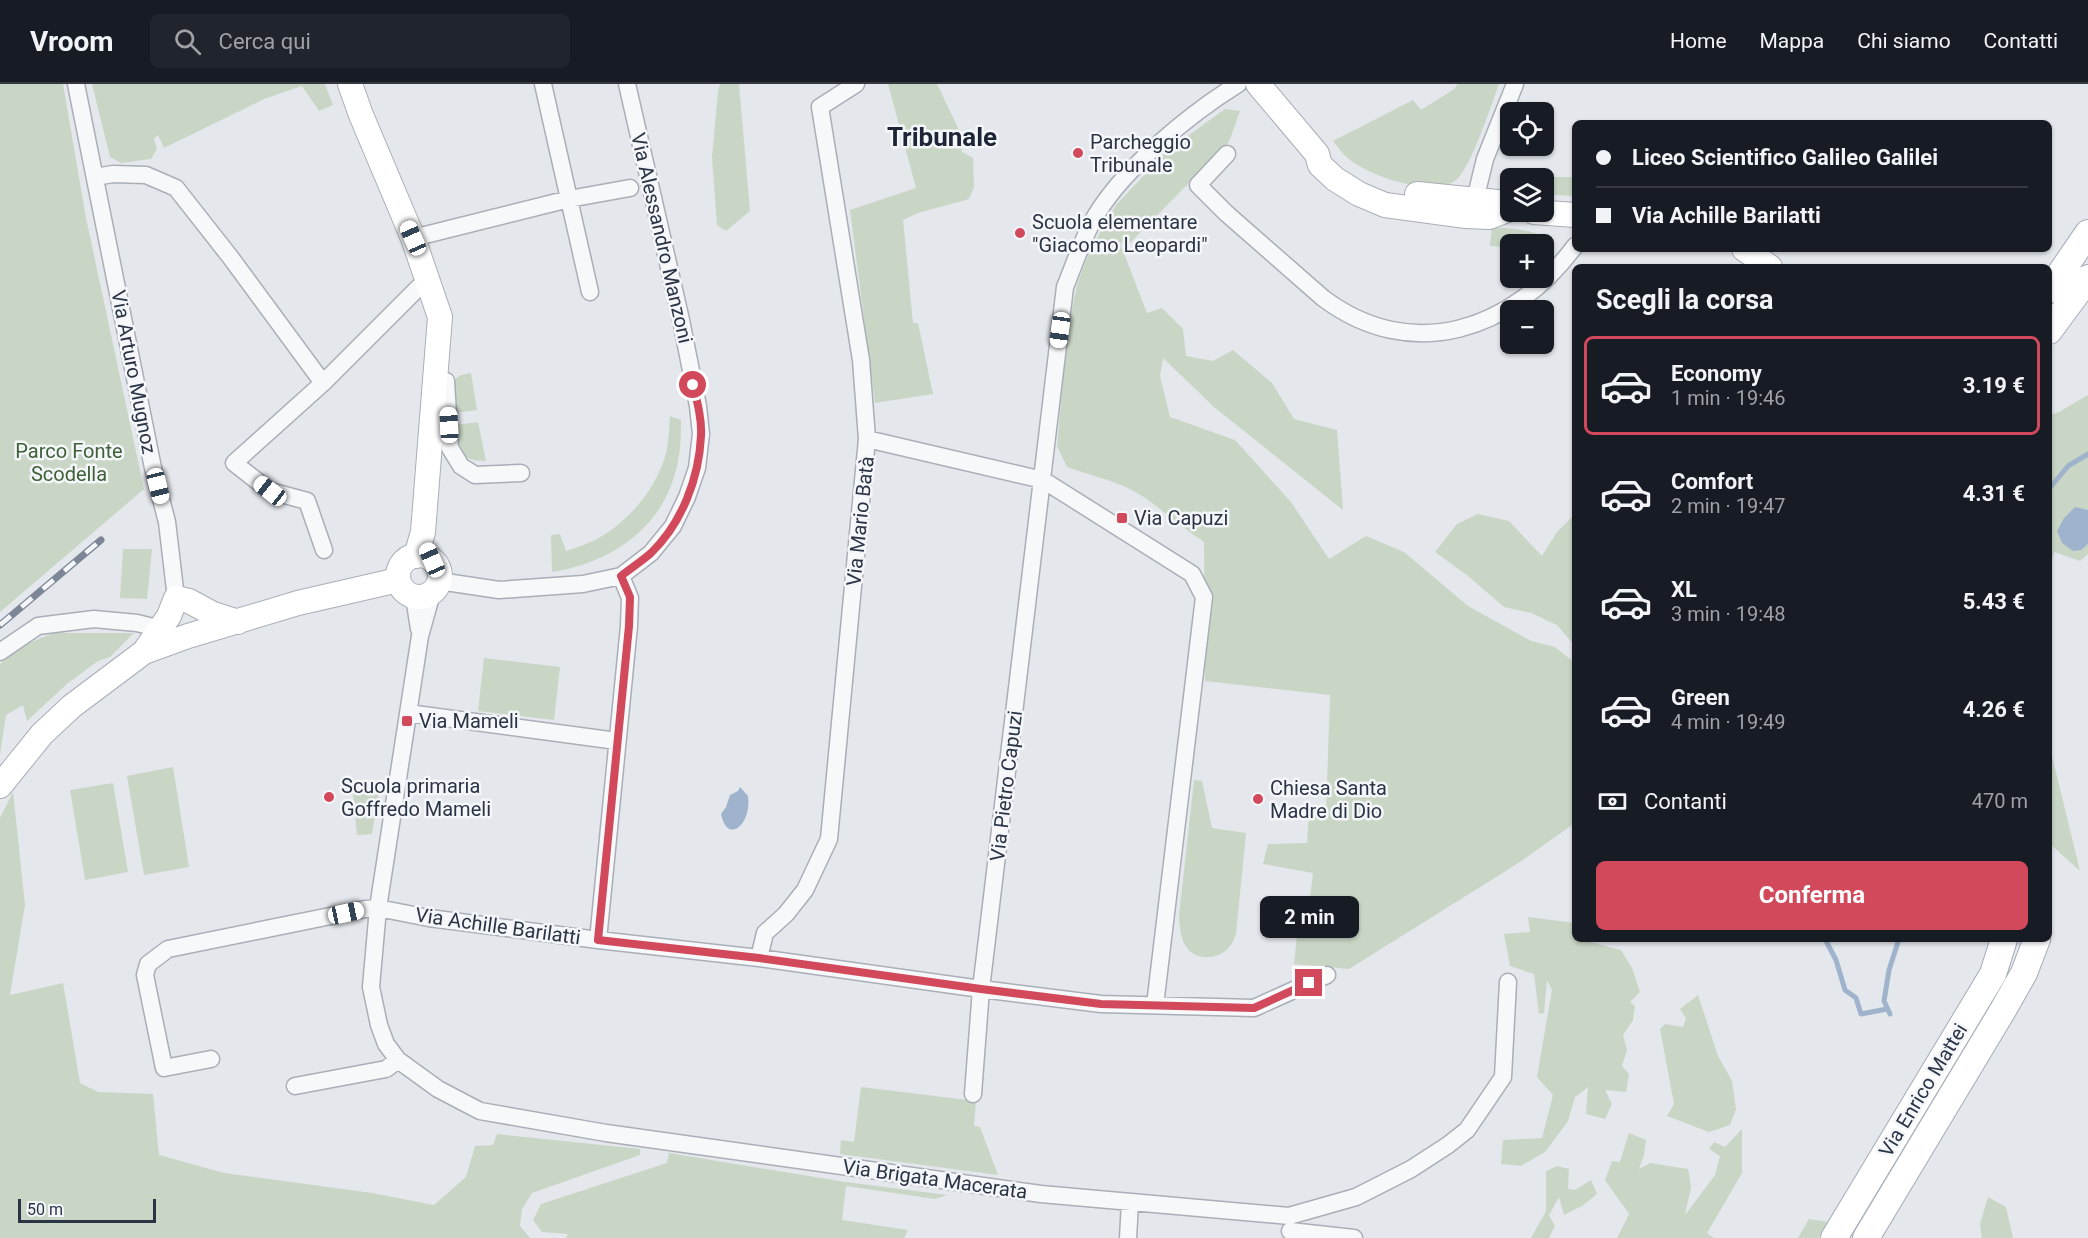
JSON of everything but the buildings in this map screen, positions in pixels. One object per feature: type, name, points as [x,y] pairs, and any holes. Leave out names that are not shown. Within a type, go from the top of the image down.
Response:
[{"type":"main road","points":[[0,786],[42,734],[92,690],[144,652],[188,636],[298,603],[422,578],[423,532],[440,317],[413,238],[350,84]]},
{"type":"main road","points":[[1258,84],[1317,154],[1320,165],[1335,179],[1359,194],[1385,205],[1466,216],[1489,217],[1500,213]]},
{"type":"main road","points":[[1317,154],[1326,155],[1343,169],[1365,182],[1391,191],[1500,204]]},
{"type":"main road","points":[[1385,205],[1390,201],[1458,208],[1470,207],[1475,200]]},
{"type":"main road","points":[[1554,213],[1572,215]]},
{"type":"main road","points":[[2052,286],[2088,233]]},
{"type":"main road","points":[[1748,252],[1766,264]]},
{"type":"main road","points":[[2052,326],[2088,278]]},
{"type":"main road","points":[[144,652],[169,616],[176,598],[189,601],[213,614],[238,622]]},
{"type":"main road","name":"Via Enrico Mattei","points":[[1833,1238],[1993,974],[2003,942]]},
{"type":"main road","name":"Via Enrico Mattei","points":[[1866,1238],[2003,1010],[2024,973],[2036,942]]},
{"type":"street","name":"Via Arturo Mugnoz","points":[[76,84],[153,468],[167,522],[176,598]]},
{"type":"street","points":[[543,84],[590,292]]},
{"type":"street","name":"Via Alessandro Manzoni","points":[[422,578],[499,590],[583,584],[621,576],[651,553],[673,526],[687,497],[697,468],[701,434],[681,320],[627,84]]},
{"type":"street","name":"Via Mario Batà","points":[[759,958],[765,933],[786,914],[805,890],[829,839],[867,439],[861,360],[820,106],[856,84]]},
{"type":"street","name":"Via Pietro Capuzi","points":[[973,1094],[981,989],[1065,287],[1086,235],[1112,192],[1146,154],[1218,96],[1238,84]]},
{"type":"street","points":[[1475,200],[1485,159],[1515,84]]},
{"type":"street","points":[[1227,154],[1198,185],[1226,213],[1340,311],[1394,332],[1438,332],[1464,328],[1486,320],[1535,289],[1572,250]]},
{"type":"street","points":[[95,177],[113,174],[146,175],[176,188],[323,383]]},
{"type":"street","points":[[413,238],[569,199],[630,188]]},
{"type":"street","points":[[324,550],[307,501],[270,491],[234,463],[323,383],[419,287],[429,280]]},
{"type":"street","points":[[435,379],[446,381],[450,448],[461,466],[475,475],[521,473]]},
{"type":"street","points":[[867,439],[1043,480],[1192,574],[1204,597],[1155,1005]]},
{"type":"street","points":[[598,940],[629,626],[630,597],[621,576]]},
{"type":"street","name":"Via Brigata Macerata","points":[[422,578],[420,636],[378,908],[371,987],[386,1044],[398,1060],[438,1089],[480,1111],[606,1133],[1041,1194],[1130,1202],[1289,1228],[1411,1169],[1449,1145],[1467,1130],[1503,1077],[1508,982]]},
{"type":"street","points":[[0,652],[38,626],[94,620],[137,623],[159,632]]},
{"type":"street","points":[[408,713],[617,741]]},
{"type":"street","name":"Via Achille Barilatti","points":[[211,1059],[164,1068],[145,975],[148,964],[168,949],[378,908],[429,918],[759,958],[1101,1004],[1254,1008],[1327,975]]},
{"type":"street","points":[[295,1086],[387,1069],[398,1060]]},
{"type":"street","points":[[1130,1202],[1132,1238]]},
{"type":"street","points":[[1289,1228],[1354,1238]]},
{"type":"green space","name":"Parco Fonte Scodella","points":[[0,84],[63,84],[86,218],[144,489],[0,612]]},
{"type":"green space","points":[[92,84],[325,84],[333,105],[319,111],[302,86],[264,99],[164,148],[158,135],[154,139],[157,149],[151,159],[121,163],[110,157]]},
{"type":"green space","points":[[720,84],[739,84],[750,211],[726,231],[717,225],[712,157]]},
{"type":"green space","points":[[888,84],[937,84],[958,128],[962,152],[973,158],[974,187],[969,199],[918,213],[903,220],[913,323],[918,323],[933,394],[875,403],[850,210],[916,188]]},
{"type":"green space","points":[[1458,84],[1499,84],[1465,169],[1450,184],[1424,187],[1378,175],[1352,162],[1333,141],[1413,100],[1421,110]]},
{"type":"green space","points":[[1225,109],[1240,111],[1229,142],[1129,244],[1120,243],[1147,313],[1162,308],[1183,329],[1186,356],[1213,361],[1233,350],[1272,383],[1294,419],[1337,430],[1343,510],[1214,407],[1163,358],[1160,376],[1170,417],[1235,440],[1291,502],[1329,559],[1366,536],[1404,552],[1468,606],[1531,641],[1555,647],[1572,661],[1572,825],[1517,864],[1349,969],[1294,964],[1298,925],[1307,922],[1313,873],[1263,864],[1268,844],[1307,843],[1309,814],[1326,814],[1330,695],[1205,681],[1204,542],[1137,493],[1119,484],[1067,467],[1057,446],[1067,334],[1077,285],[1090,250],[1116,205],[1167,151]]},
{"type":"green space","points":[[1554,177],[1572,177],[1572,196],[1554,194]]},
{"type":"green space","points":[[1492,227],[1538,234],[1500,234],[1500,247],[1490,246]]},
{"type":"green space","points":[[471,373],[477,410],[455,413],[452,381],[461,375]]},
{"type":"green space","points":[[2088,395],[2088,554],[2080,561],[2054,552],[2052,560],[2052,414]]},
{"type":"green space","points":[[670,416],[681,420],[678,461],[672,484],[662,504],[649,522],[616,550],[596,560],[552,572],[551,535],[560,534],[566,551],[593,541],[617,526],[648,492],[662,466],[666,453]]},
{"type":"green space","points":[[478,422],[486,461],[470,459],[459,447],[456,425]]},
{"type":"green space","points":[[1478,514],[1509,521],[1542,556],[1557,532],[1572,517],[1572,642],[1557,625],[1531,613],[1504,607],[1468,576],[1435,552],[1457,524]]},
{"type":"green space","points":[[123,549],[152,549],[147,599],[120,598]]},
{"type":"green space","points":[[54,633],[134,633],[110,657],[98,661],[68,683],[27,721],[23,705],[6,715],[0,754],[0,664],[12,654]]},
{"type":"green space","points":[[484,658],[560,667],[554,720],[478,711]]},
{"type":"green space","points":[[2052,756],[2080,871],[2052,846]]},
{"type":"green space","points":[[173,767],[189,867],[144,875],[127,776]]},
{"type":"green space","points":[[1194,780],[1202,781],[1212,828],[1246,833],[1236,934],[1225,951],[1208,957],[1196,955],[1187,948],[1180,929],[1179,916]]},
{"type":"green space","points":[[113,783],[128,872],[85,880],[70,790]]},
{"type":"green space","points":[[379,791],[372,834],[357,835],[353,793]]},
{"type":"green space","points":[[13,792],[25,905],[10,995],[63,983],[80,1083],[98,1092],[153,1094],[159,1155],[224,1173],[372,1193],[434,1205],[466,1177],[475,1146],[493,1145],[497,1134],[640,1149],[640,1155],[532,1193],[522,1209],[520,1226],[530,1238],[0,1238],[0,818]]},
{"type":"green space","points":[[1528,917],[1572,923],[1572,942],[1590,942],[1621,950],[1632,968],[1640,992],[1630,1002],[1635,1006],[1633,1020],[1623,1035],[1627,1050],[1622,1066],[1629,1074],[1626,1092],[1605,1090],[1612,1104],[1605,1119],[1586,1114],[1588,1087],[1575,1097],[1568,1121],[1545,1152],[1521,1166],[1501,1164],[1503,1140],[1542,1138],[1553,1095],[1537,1077],[1552,990],[1547,980],[1544,1013],[1539,1014],[1534,974],[1510,966],[1504,934],[1530,932]]},
{"type":"green space","points":[[1698,995],[1718,1056],[1732,1081],[1736,1109],[1730,1125],[1709,1132],[1667,1116],[1674,1104],[1660,1029],[1665,1024],[1683,1027],[1686,1018],[1680,1009]]},
{"type":"green space","points":[[861,1087],[976,1101],[974,1126],[980,1127],[998,1175],[840,1154],[841,1140],[854,1142]]},
{"type":"green space","points":[[1742,1129],[1742,1173],[1707,1233],[1714,1238],[1617,1238],[1629,1214],[1605,1180],[1612,1161],[1620,1162],[1629,1133],[1646,1140],[1639,1169],[1650,1163],[1688,1169],[1691,1187],[1685,1215],[1715,1175],[1720,1156],[1709,1149],[1714,1142],[1725,1147]]},
{"type":"green space","points":[[669,1153],[845,1182],[947,1195],[935,1199],[846,1186],[842,1220],[908,1230],[904,1238],[566,1238],[568,1234],[542,1232],[533,1220],[541,1204],[667,1163]]},
{"type":"green space","points":[[1557,1166],[1569,1169],[1568,1189],[1575,1190],[1591,1180],[1597,1194],[1582,1206],[1564,1215],[1559,1197],[1549,1215],[1555,1226],[1549,1238],[1531,1238],[1546,1211],[1546,1171]]},
{"type":"green space","points":[[1988,1197],[2006,1207],[2013,1238],[1982,1238],[1980,1224]]},
{"type":"green space","points":[[1809,1219],[1828,1222],[1819,1238],[1798,1238]]},
{"type":"water","points":[[2075,507],[2088,510],[2088,544],[2081,550],[2073,551],[2062,543],[2057,531],[2064,518]]},
{"type":"water","points":[[740,787],[748,796],[748,806],[743,823],[733,830],[724,823],[721,814],[730,795],[738,791]]},
{"type":"waterway","points":[[2052,485],[2068,466],[2088,454]]},
{"type":"waterway","points":[[1827,942],[1836,960],[1845,990],[1856,998],[1861,1014],[1887,1009]]},
{"type":"waterway","points":[[1890,1014],[1884,1001],[1889,970],[1898,942]]},
{"type":"railway","points":[[0,625],[101,540]]},
{"type":"place","name":"Parcheggio Tribunale","points":[[1078,153]]},
{"type":"place","name":"Scuola elementare \"Giacomo Leopardi\"","points":[[1020,233]]},
{"type":"place","name":"Via Capuzi","points":[[1122,518]]},
{"type":"place","name":"Via Mameli","points":[[407,721]]},
{"type":"place","name":"Scuola primaria Goffredo Mameli","points":[[329,797]]},
{"type":"place","name":"Chiesa Santa Madre di Dio","points":[[1258,799]]},
{"type":"district","name":"Tribunale","points":[[942,137]]},
{"type":"route","points":[[693,385],[701,434],[697,468],[687,497],[673,526],[651,553],[621,576],[630,597],[629,626],[598,940],[759,958],[1101,1004],[1254,1008],[1309,983]]}]
